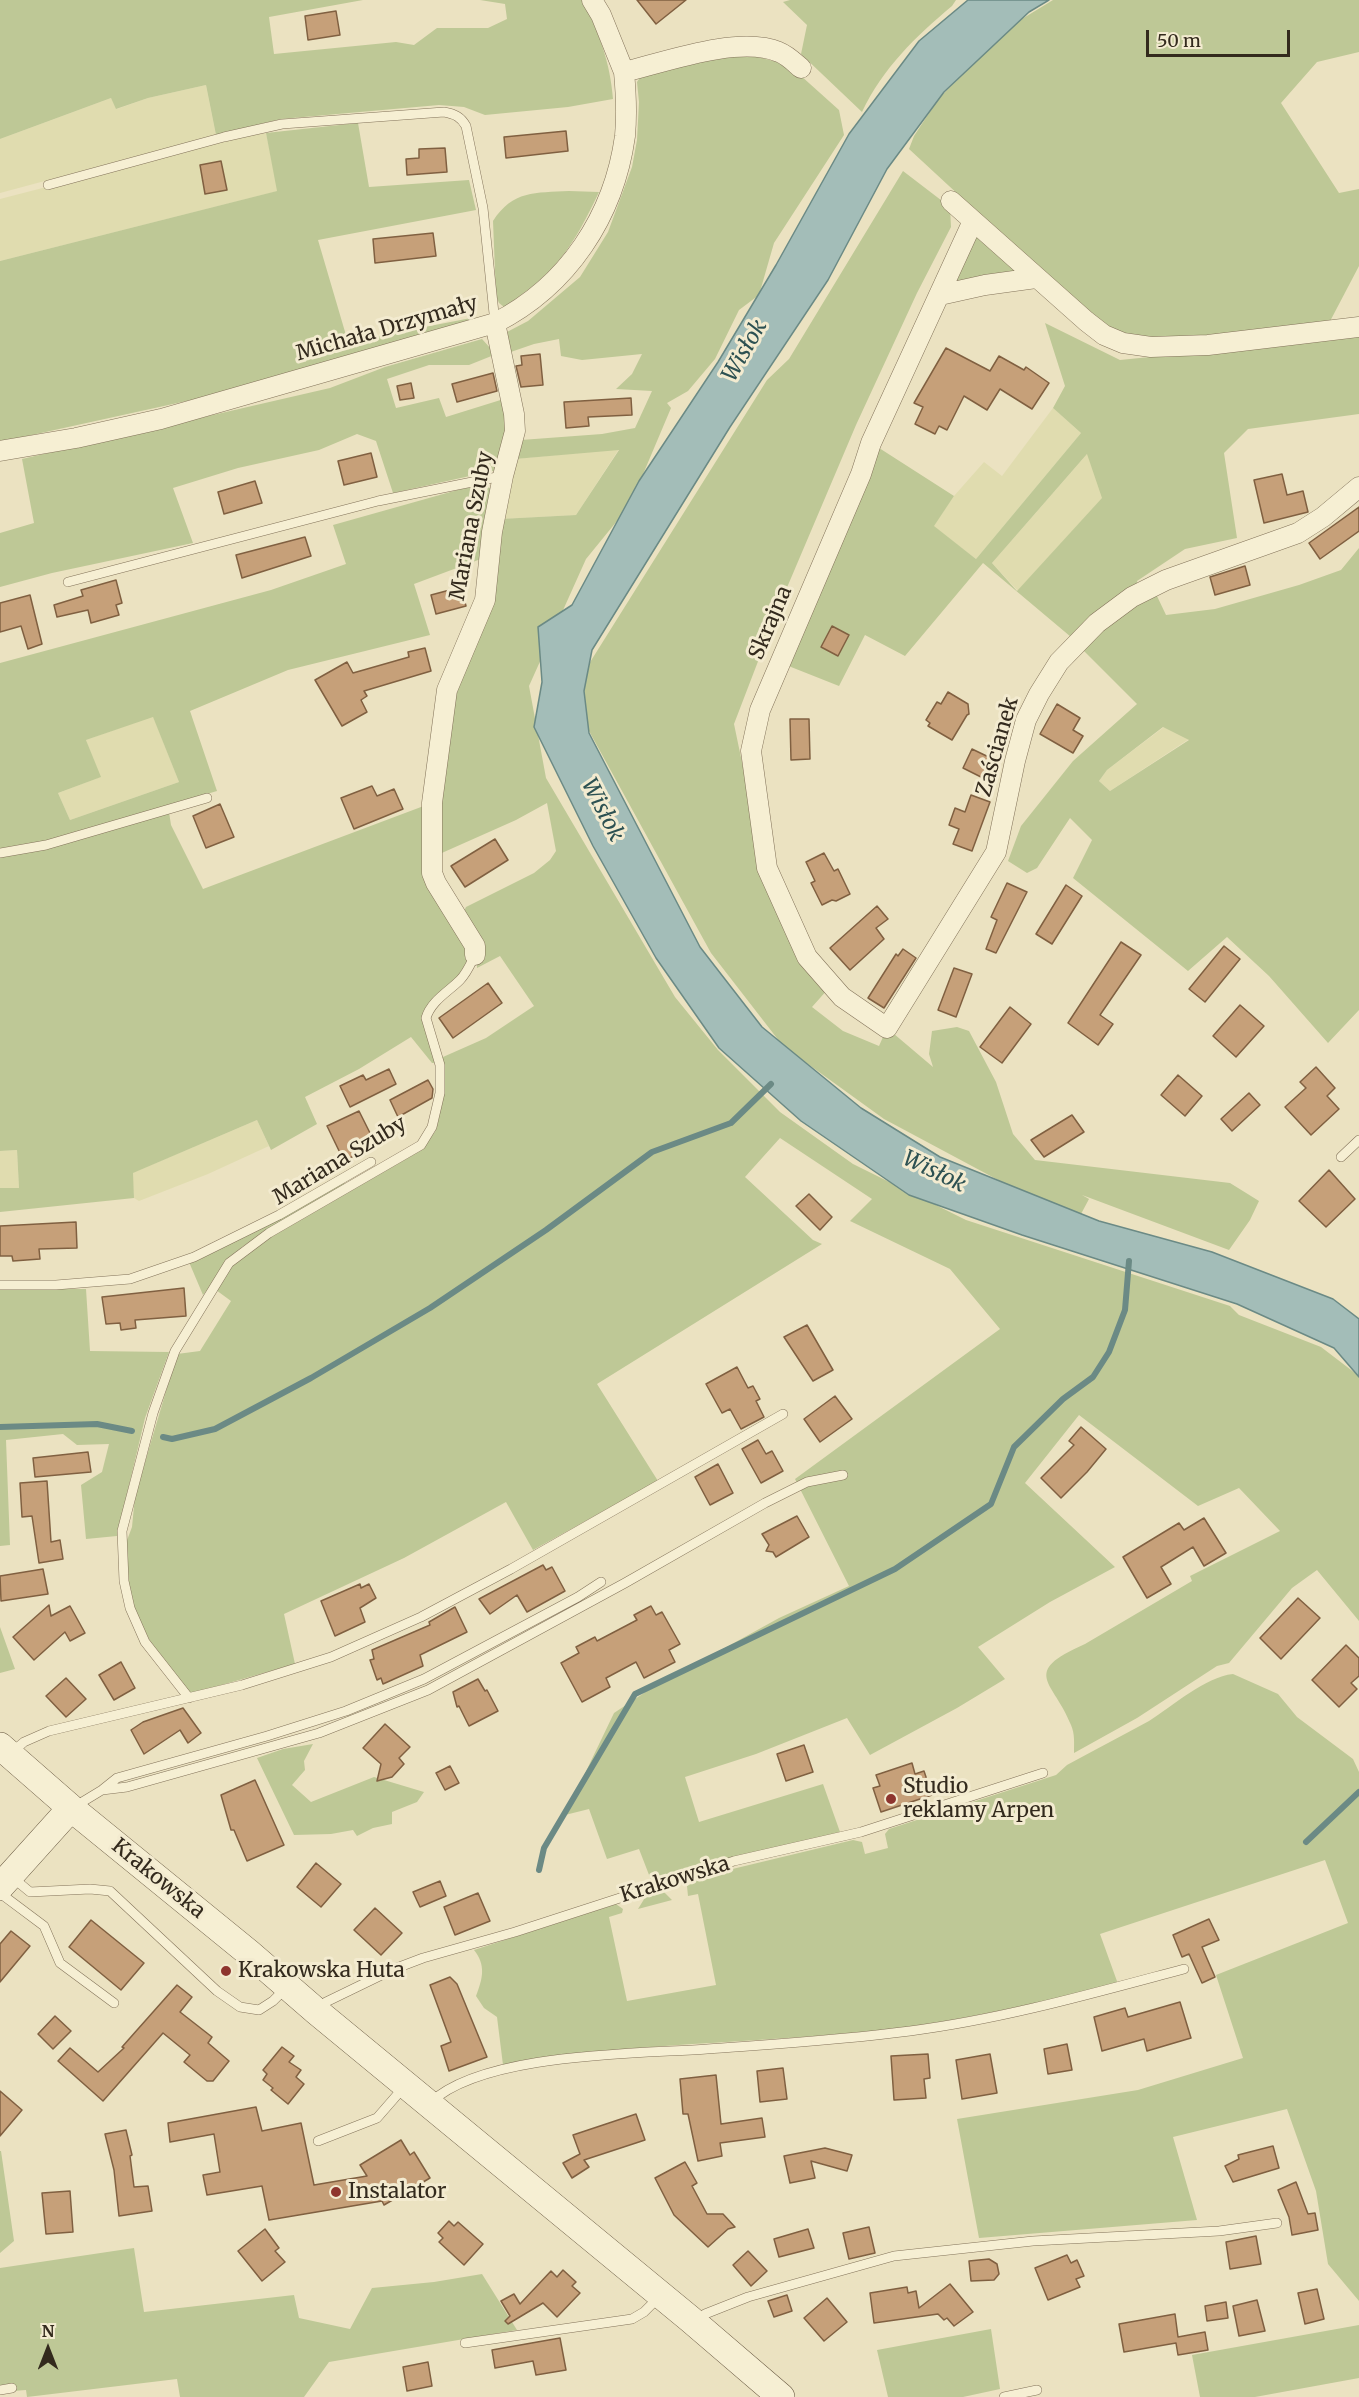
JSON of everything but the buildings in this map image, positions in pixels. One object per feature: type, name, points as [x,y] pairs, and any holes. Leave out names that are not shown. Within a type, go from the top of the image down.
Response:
[{"type":"main road","name":"Krakowska","points":[[5,1750],[71,1808],[249,1953],[781,2397]]},
{"type":"main road","points":[[3,1885],[71,1808]]},
{"type":"street","name":"Michała Drzymały","points":[[0,451],[76,438],[161,419],[495,323],[521,310],[539,297],[576,256],[596,226],[610,194],[624,138],[627,115],[624,72],[601,15],[592,0]]},
{"type":"street","points":[[624,72],[727,48],[745,46],[778,51],[801,68]]},
{"type":"street","points":[[951,201],[1095,328],[1113,339],[1132,345],[1167,347],[1208,345],[1359,327]]},
{"type":"street","name":"Skrajna","points":[[887,1028],[842,997],[807,957],[767,868],[751,751],[760,710],[861,474],[871,443],[974,221]]},
{"type":"street","points":[[940,295],[986,285],[1036,278]]},
{"type":"street","name":"Mariana Szuby","points":[[475,955],[475,946],[432,873],[432,803],[447,690],[485,600],[492,532],[515,431],[514,414],[495,323]]},
{"type":"street","name":"Zaścianek","points":[[887,1028],[996,852],[1026,720],[1059,662],[1097,623],[1132,597],[1166,580],[1298,533],[1323,517],[1359,487]]},
{"type":"lane","points":[[48,185],[224,137],[282,124],[452,113],[458,116],[466,126],[483,208],[495,323]]},
{"type":"lane","points":[[68,582],[378,501],[503,476]]},
{"type":"lane","points":[[0,854],[46,845],[207,798]]},
{"type":"lane","name":"Mariana Szuby","points":[[189,1698],[145,1642],[130,1608],[124,1581],[122,1531],[153,1413],[175,1351],[230,1263],[247,1248],[299,1214],[347,1189],[421,1145],[432,1127],[440,1093],[440,1065],[426,1018],[428,1011],[463,978],[475,955]]},
{"type":"lane","points":[[1341,1157],[1359,1140]]},
{"type":"lane","points":[[0,1285],[56,1285],[130,1279],[194,1257],[279,1215],[371,1162]]},
{"type":"lane","points":[[5,1750],[49,1731],[242,1685],[331,1657],[422,1617],[783,1414]]},
{"type":"lane","points":[[102,1790],[127,1787],[319,1733],[428,1690],[625,1583],[765,1503],[807,1482],[843,1475]]},
{"type":"lane","points":[[71,1808],[117,1779],[346,1711],[424,1679],[578,1597],[601,1581]]},
{"type":"lane","name":"Krakowska","points":[[316,2011],[326,2002],[394,1969],[423,1959],[515,1932],[734,1861],[861,1832],[1043,1773]]},
{"type":"lane","points":[[3,1885],[30,1892],[90,1889],[110,1891],[217,1991],[240,2007],[258,2010],[273,2001],[287,1986]]},
{"type":"lane","points":[[3,1885],[44,1926],[60,1963],[114,2003]]},
{"type":"lane","points":[[429,2104],[439,2094],[471,2078],[539,2061],[822,2041],[912,2031],[1040,2008],[1184,1969]]},
{"type":"lane","points":[[318,2141],[377,2118],[406,2085]]},
{"type":"lane","points":[[695,2324],[705,2314],[748,2297],[894,2256],[1033,2241],[1219,2231],[1277,2223]]},
{"type":"lane","points":[[465,2343],[632,2319],[644,2312],[661,2295]]},
{"type":"lane","points":[[0,2390],[12,2388]]},
{"type":"lane","points":[[1004,2397],[1037,2390]]},
{"type":"shaded area","points":[[206,85],[216,135],[0,193],[0,139],[111,98],[117,109],[148,98]]},
{"type":"shaded area","points":[[266,133],[278,191],[0,261],[0,199],[240,137]]},
{"type":"shaded area","points":[[1053,408],[1081,433],[976,559],[933,526],[954,496],[984,462],[1002,476]]},
{"type":"shaded area","points":[[619,449],[576,515],[500,519],[515,459]]},
{"type":"shaded area","points":[[1088,453],[1103,498],[1018,591],[992,563]]},
{"type":"shaded area","points":[[153,716],[179,782],[70,820],[58,793],[100,777],[86,740]]},
{"type":"shaded area","points":[[1164,727],[1189,739],[1110,791],[1099,781],[1107,770]]},
{"type":"shaded area","points":[[257,1120],[269,1146],[208,1174],[139,1201],[134,1198],[132,1173]]},
{"type":"shaded area","points":[[17,1150],[19,1188],[0,1188],[0,1151]]},
{"type":"green space","points":[[0,0],[363,0],[269,17],[274,54],[396,42],[414,45],[437,28],[488,28],[507,19],[505,4],[480,0],[583,0],[603,48],[613,99],[568,107],[485,115],[464,107],[439,105],[281,119],[216,135],[206,85],[148,98],[116,109],[111,98],[0,139]]},
{"type":"green space","points":[[790,0],[956,0],[890,67],[862,112],[801,54],[807,25],[783,2]]},
{"type":"green space","points":[[1053,0],[1359,0],[1359,52],[1317,62],[1281,103],[1339,193],[1359,189],[1359,266],[1327,327],[1187,338],[1121,337],[1081,308],[909,149],[914,136],[939,98],[1017,22]]},
{"type":"green space","points":[[747,54],[777,62],[800,75],[839,110],[844,135],[774,243],[759,295],[739,310],[715,359],[688,391],[667,403],[671,408],[630,505],[586,559],[529,686],[546,778],[675,997],[718,1050],[780,1112],[853,1164],[966,1220],[1230,1306],[1239,1315],[1321,1347],[1359,1376],[1359,1621],[1317,1570],[1292,1588],[1229,1663],[1217,1666],[1137,1718],[1074,1753],[1072,1728],[1047,1679],[1047,1671],[1053,1663],[1192,1581],[1190,1576],[1280,1531],[1239,1488],[1198,1506],[1079,1415],[1025,1483],[1115,1567],[1050,1602],[978,1647],[1005,1679],[870,1755],[847,1718],[756,1754],[685,1777],[699,1822],[823,1784],[840,1832],[651,1880],[639,1849],[607,1859],[589,1809],[565,1815],[614,1713],[647,1691],[779,1618],[849,1586],[795,1479],[1000,1329],[950,1269],[850,1221],[872,1199],[780,1138],[745,1177],[813,1240],[822,1244],[597,1384],[658,1481],[533,1550],[506,1502],[404,1558],[284,1614],[295,1664],[190,1694],[151,1643],[136,1613],[129,1588],[126,1543],[132,1527],[135,1496],[177,1354],[200,1351],[231,1301],[216,1290],[230,1267],[249,1250],[420,1151],[435,1132],[439,1118],[443,1057],[486,1038],[534,1006],[500,956],[477,968],[477,942],[462,915],[466,907],[534,873],[550,860],[556,851],[547,803],[516,820],[435,856],[446,732],[500,519],[576,515],[619,450],[515,459],[521,440],[602,434],[635,428],[652,391],[616,389],[632,374],[642,354],[582,360],[561,356],[559,339],[534,344],[505,354],[507,332],[528,321],[580,277],[608,232],[632,167],[637,140],[639,102],[637,82],[643,73],[719,57]]},
{"type":"green space","points":[[358,123],[369,187],[469,180],[476,210],[318,240],[348,342],[476,317],[466,323],[223,393],[0,442],[0,261],[277,191],[266,133]]},
{"type":"green space","points":[[903,171],[950,207],[951,227],[917,293],[856,425],[780,604],[734,724],[764,868],[828,989],[812,1007],[843,1031],[879,1046],[887,1028],[933,1067],[929,1054],[932,1031],[957,1027],[969,1031],[996,1082],[1013,1134],[1035,1160],[1230,1183],[1259,1201],[1250,1220],[1229,1250],[1082,1195],[1089,1199],[1081,1214],[1028,1196],[884,1119],[783,1046],[711,953],[583,720],[582,675],[767,380],[789,359]]},
{"type":"green space","points":[[599,192],[571,244],[561,257],[537,282],[504,307],[496,296],[493,221],[517,198],[535,193]]},
{"type":"green space","points":[[978,235],[1017,271],[957,286],[954,277],[972,238]]},
{"type":"green space","points":[[1045,323],[1120,360],[1359,336],[1359,414],[1248,429],[1224,453],[1237,538],[1185,549],[1137,581],[1137,585],[1071,637],[983,563],[905,656],[865,635],[839,686],[786,665],[876,446],[954,496],[934,526],[976,559],[1081,433],[1053,408],[1065,386]],"holes":[[[1087,454],[1102,498],[1017,591],[992,563]]]},
{"type":"green space","points":[[482,339],[494,355],[469,365],[429,365],[387,379],[396,408],[439,398],[446,417],[507,398],[509,435],[497,470],[393,493],[376,441],[357,434],[319,450],[238,468],[173,488],[193,543],[52,573],[0,587],[0,533],[34,523],[22,459],[330,388],[385,367]]},
{"type":"green space","points":[[482,485],[493,489],[486,557],[414,584],[430,635],[288,670],[190,711],[217,791],[47,841],[0,850],[0,663],[271,590],[346,564],[333,525]],"holes":[[[153,717],[179,782],[70,820],[58,793],[101,777],[86,740]]]},
{"type":"green space","points":[[1359,548],[1359,1010],[1328,1043],[1269,976],[1227,937],[1188,971],[1073,878],[1092,840],[1070,818],[1037,868],[1027,873],[1008,861],[1021,826],[1073,761],[1137,704],[1081,648],[1100,627],[1156,594],[1166,615],[1215,609],[1299,585],[1341,570]],"holes":[[[1163,727],[1189,740],[1110,791],[1099,781],[1107,770]]]},
{"type":"green space","points":[[429,804],[428,858],[471,953],[459,976],[426,1009],[437,1063],[432,1063],[411,1037],[359,1069],[305,1097],[317,1124],[271,1150],[257,1120],[133,1173],[134,1198],[0,1212],[0,1188],[19,1188],[17,1150],[0,1151],[0,856],[169,812],[171,825],[203,889]]},
{"type":"green space","points":[[344,1182],[346,1187],[274,1226],[242,1247],[203,1295],[189,1262]]},
{"type":"green space","points":[[0,1289],[86,1289],[90,1351],[169,1352],[145,1418],[117,1536],[86,1539],[81,1485],[102,1472],[109,1444],[77,1445],[63,1434],[6,1440],[10,1545],[0,1546]]},
{"type":"green space","points":[[0,1627],[15,1669],[0,1673]]},
{"type":"green space","points":[[1233,1674],[1278,1694],[1297,1717],[1353,1759],[1359,1772],[1359,2301],[1328,2264],[1316,2191],[1287,2109],[1173,2137],[1197,2220],[979,2238],[957,2119],[1138,2090],[1243,2058],[1216,1975],[1348,1923],[1325,1860],[1100,1934],[1118,1984],[999,2011],[874,2031],[662,2046],[503,2065],[497,2017],[484,2008],[476,1996],[482,1966],[474,1950],[616,1904],[623,1909],[622,1913],[609,1917],[627,2001],[716,1985],[698,1894],[688,1896],[687,1886],[695,1882],[695,1878],[853,1840],[862,1842],[865,1854],[888,1848],[885,1834],[889,1829],[1056,1775],[1067,1765],[1149,1721],[1200,1686],[1222,1676]]},
{"type":"green space","points":[[313,1744],[304,1761],[305,1770],[292,1785],[311,1802],[374,1777],[424,1792],[417,1802],[392,1812],[392,1824],[373,1828],[357,1836],[353,1830],[331,1834],[294,1835],[257,1758],[283,1749]]},
{"type":"green space","points":[[663,1891],[672,1900],[638,1909],[646,1896]]},
{"type":"green space","points":[[0,2151],[14,2241],[0,2253]]},
{"type":"green space","points":[[134,2248],[144,2312],[294,2295],[299,2318],[350,2329],[372,2288],[434,2282],[482,2274],[517,2330],[329,2362],[304,2397],[180,2397],[177,2379],[27,2397],[26,2390],[0,2392],[0,2268]]},
{"type":"green space","points":[[1359,2325],[1359,2378],[1255,2397],[1200,2397],[1192,2355]]},
{"type":"green space","points":[[991,2329],[1000,2389],[963,2397],[888,2397],[877,2350]]},
{"type":"water","name":"Wisłok","points":[[968,0],[1049,0],[1029,12],[944,92],[887,169],[828,280],[730,427],[592,650],[584,691],[589,733],[700,947],[762,1027],[861,1108],[940,1157],[1099,1221],[1212,1252],[1333,1299],[1359,1319],[1359,1377],[1334,1348],[1237,1304],[1022,1235],[909,1195],[801,1121],[719,1048],[656,958],[593,846],[534,727],[542,682],[538,627],[572,605],[639,481],[718,362],[776,265],[849,134],[919,41]]},
{"type":"waterway","points":[[163,1437],[172,1439],[215,1429],[311,1378],[430,1308],[546,1230],[652,1152],[731,1123],[771,1084]]},
{"type":"waterway","points":[[539,1870],[544,1848],[635,1694],[895,1569],[991,1504],[1014,1447],[1063,1399],[1093,1377],[1109,1352],[1125,1310],[1129,1261]]},
{"type":"waterway","points":[[0,1427],[97,1424],[132,1431]]},
{"type":"waterway","points":[[1306,1842],[1359,1792]]},
{"type":"place","name":"Studio reklamy Arpen","points":[[891,1799]]},
{"type":"place","name":"Krakowska Huta","points":[[226,1971]]},
{"type":"place","name":"Instalator","points":[[336,2192]]}]
